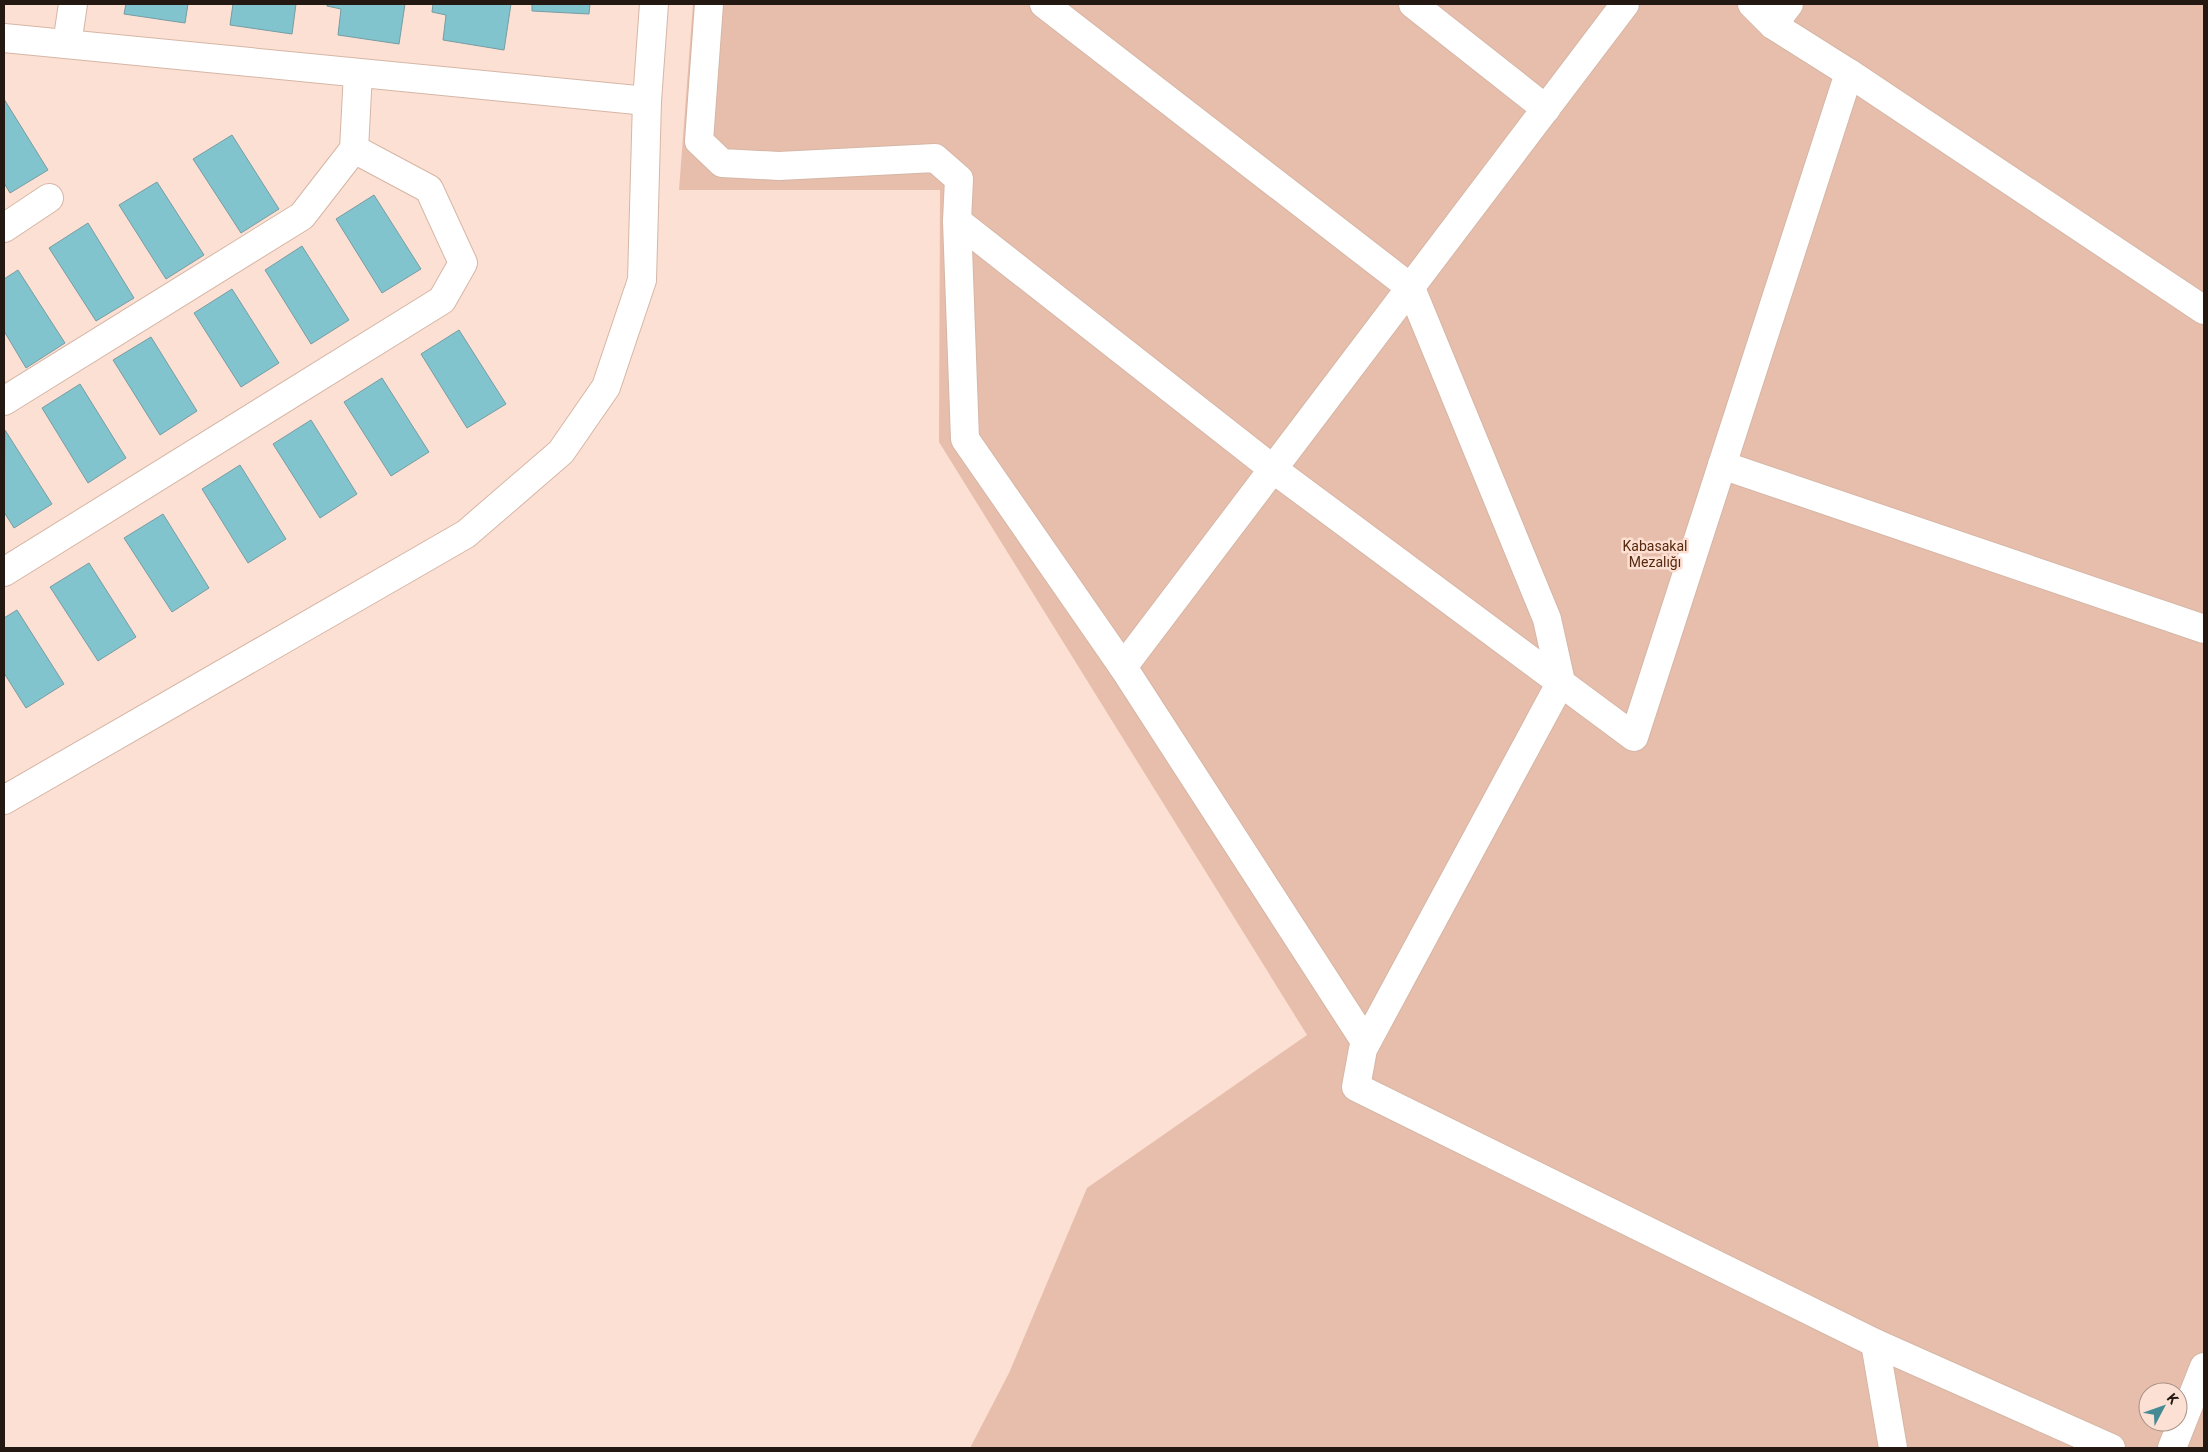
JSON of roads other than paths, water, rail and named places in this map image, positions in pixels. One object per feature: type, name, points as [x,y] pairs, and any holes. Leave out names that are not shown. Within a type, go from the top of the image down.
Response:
[{"type":"street","points":[[66,44],[73,4]]},
{"type":"street","points":[[4,800],[466,534],[561,452],[606,387],[642,280],[647,101],[654,4]]},
{"type":"street","points":[[709,4],[699,141],[722,163],[779,166],[935,158],[959,179],[957,221],[965,439],[1123,667],[1366,1043]]},
{"type":"street","points":[[1044,4],[1410,288],[1546,619],[1561,682],[1366,1043],[1363,1049],[1356,1087],[1874,1342],[2111,1448]]},
{"type":"street","points":[[1413,4],[1546,109]]},
{"type":"street","points":[[1123,667],[1625,4]]},
{"type":"street","points":[[1752,4],[1773,25],[1849,73],[2204,310]]},
{"type":"street","points":[[1773,25],[1790,4]]},
{"type":"street","points":[[4,38],[647,101]]},
{"type":"street","points":[[4,401],[302,216],[354,149],[358,73]]},
{"type":"street","points":[[957,221],[1273,469],[1634,737],[1849,73]]},
{"type":"street","points":[[4,572],[442,300],[463,263],[429,189],[354,149]]},
{"type":"street","points":[[4,228],[49,198]]},
{"type":"street","points":[[1722,465],[2204,629]]},
{"type":"street","points":[[1874,1342],[1893,1448]]},
{"type":"street","points":[[2172,1448],[2204,1367]]},
{"type":"park label","name":"Kabasakal Mezalığı","points":[[1655,554]]}]
